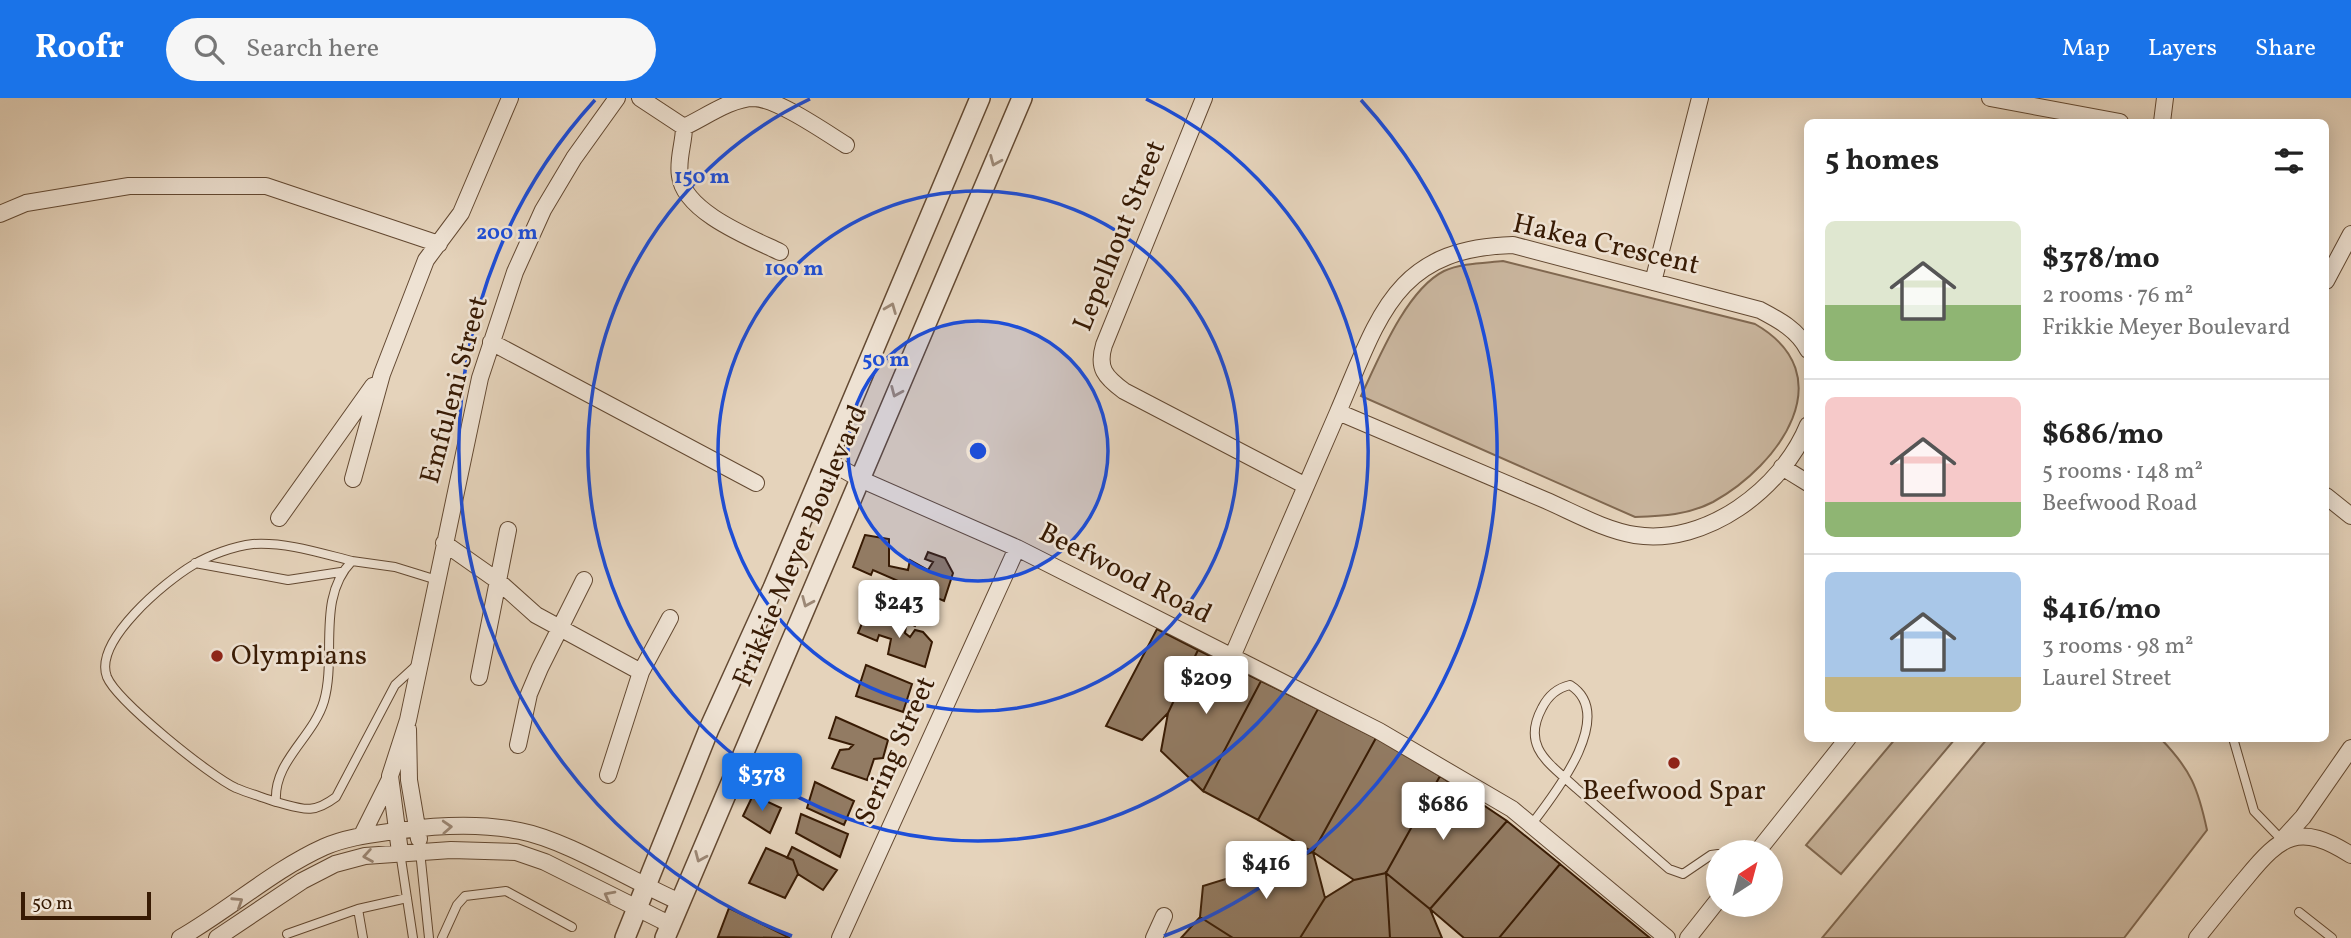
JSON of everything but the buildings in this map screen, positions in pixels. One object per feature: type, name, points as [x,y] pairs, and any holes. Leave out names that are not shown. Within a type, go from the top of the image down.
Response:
[{"type":"street","points":[[353,480],[382,374],[426,260],[458,219],[510,98]]},
{"type":"street","name":"Emfuleni Street","points":[[400,852],[390,776],[408,720],[470,419],[491,342],[515,272],[544,210],[574,158],[617,98]]},
{"type":"street","points":[[640,98],[684,127]]},
{"type":"street","points":[[684,127],[736,101],[754,98],[769,102],[846,145]]},
{"type":"street","name":"Frikkie Meyer Boulevard","points":[[625,938],[709,729],[828,461],[980,98]]},
{"type":"street","name":"Frikkie Meyer Boulevard","points":[[668,932],[1022,98]]},
{"type":"street","name":"Lepelhout Street","points":[[1204,98],[1104,345],[1100,358],[1102,371],[1124,391],[1306,486]]},
{"type":"street","points":[[1653,282],[1700,98]]},
{"type":"street","points":[[1990,98],[2104,119]]},
{"type":"street","points":[[2162,119],[2165,98]]},
{"type":"street","points":[[684,127],[679,173],[682,187],[690,198],[725,225],[780,252]]},
{"type":"street","points":[[0,214],[33,201],[129,186],[266,186],[439,244]]},
{"type":"street","points":[[2329,275],[2351,234]]},
{"type":"street","name":"Hakea Crescent","points":[[1232,657],[1377,321],[1394,294],[1424,267],[1445,255],[1479,246],[1513,245],[1760,310],[1784,323],[1804,343]]},
{"type":"street","points":[[491,342],[756,482]]},
{"type":"street","points":[[279,518],[382,374]]},
{"type":"street","points":[[1338,412],[1581,515],[1635,535],[1695,530],[1730,514],[1782,467],[1804,431]]},
{"type":"street","name":"Beefwood Road","points":[[828,461],[860,479],[1017,548],[1379,731],[1512,809],[1667,938]]},
{"type":"street","points":[[1782,467],[1804,481]]},
{"type":"street","points":[[2329,498],[2351,516]]},
{"type":"street","points":[[479,677],[508,530]]},
{"type":"street","points":[[444,543],[498,582],[523,607],[641,672]]},
{"type":"street","name":"Sering Street","points":[[840,938],[1017,548]]},
{"type":"street","points":[[518,745],[529,694],[584,580]]},
{"type":"street","points":[[608,775],[641,672],[670,618]]},
{"type":"street","name":"Emfuleni Street","points":[[408,720],[409,780],[420,851]]},
{"type":"street","points":[[1767,840],[1845,742]]},
{"type":"street","points":[[2197,938],[2260,860],[2303,817],[2351,748]]},
{"type":"street","points":[[362,835],[382,799],[390,776]]},
{"type":"street","points":[[180,938],[293,864],[326,846],[362,835],[418,828],[465,826],[521,831],[554,842],[680,902]]},
{"type":"street","points":[[2282,840],[2304,836],[2349,849]]},
{"type":"street","points":[[217,938],[281,895],[335,864],[365,856],[420,851],[516,852],[545,862],[637,911],[668,932]]},
{"type":"street","points":[[1688,938],[1706,915]]},
{"type":"street","points":[[1154,938],[1164,916]]},
{"type":"lane","points":[[420,663],[396,685],[336,797],[321,808],[307,810],[234,787],[198,763],[121,695],[107,677],[106,663],[110,646],[125,625],[159,589],[195,563],[251,544],[304,549],[352,561],[395,566],[437,580]]},
{"type":"lane","points":[[276,802],[275,789],[283,767],[319,715],[325,698],[332,603],[341,572],[352,561]]},
{"type":"lane","points":[[195,563],[288,580],[341,572]]},
{"type":"lane","points":[[1531,825],[1565,779],[1588,723],[1588,703],[1583,693],[1570,685],[1560,688],[1546,700],[1533,724],[1533,740],[1565,779],[1669,869],[1684,874],[1706,859]]},
{"type":"lane","points":[[2234,742],[2254,811],[2282,840]]},
{"type":"lane","points":[[420,851],[429,938]]},
{"type":"lane","points":[[400,852],[413,938]]},
{"type":"lane","points":[[442,938],[457,905],[465,896],[494,892],[514,893],[572,928]]},
{"type":"lane","points":[[287,933],[358,909],[407,898]]},
{"type":"lane","points":[[358,909],[363,938]]},
{"type":"lane","points":[[2299,912],[2333,938]]},
{"type":"shaded area","points":[[1503,261],[1755,324],[1781,345],[1795,368],[1798,393],[1792,418],[1779,443],[1760,466],[1738,486],[1713,502],[1685,512],[1635,517],[1361,396],[1395,327],[1417,293],[1430,280],[1458,266]]},
{"type":"shaded area","points":[[1893,742],[1952,742],[1841,874],[1806,845]]},
{"type":"shaded area","points":[[1985,742],[2164,742],[2180,760],[2192,780],[2207,830],[2124,938],[1822,938]]},
{"type":"place","name":"Olympians","points":[[217,656]]},
{"type":"place","name":"Beefwood Spar","points":[[1674,763]]}]
